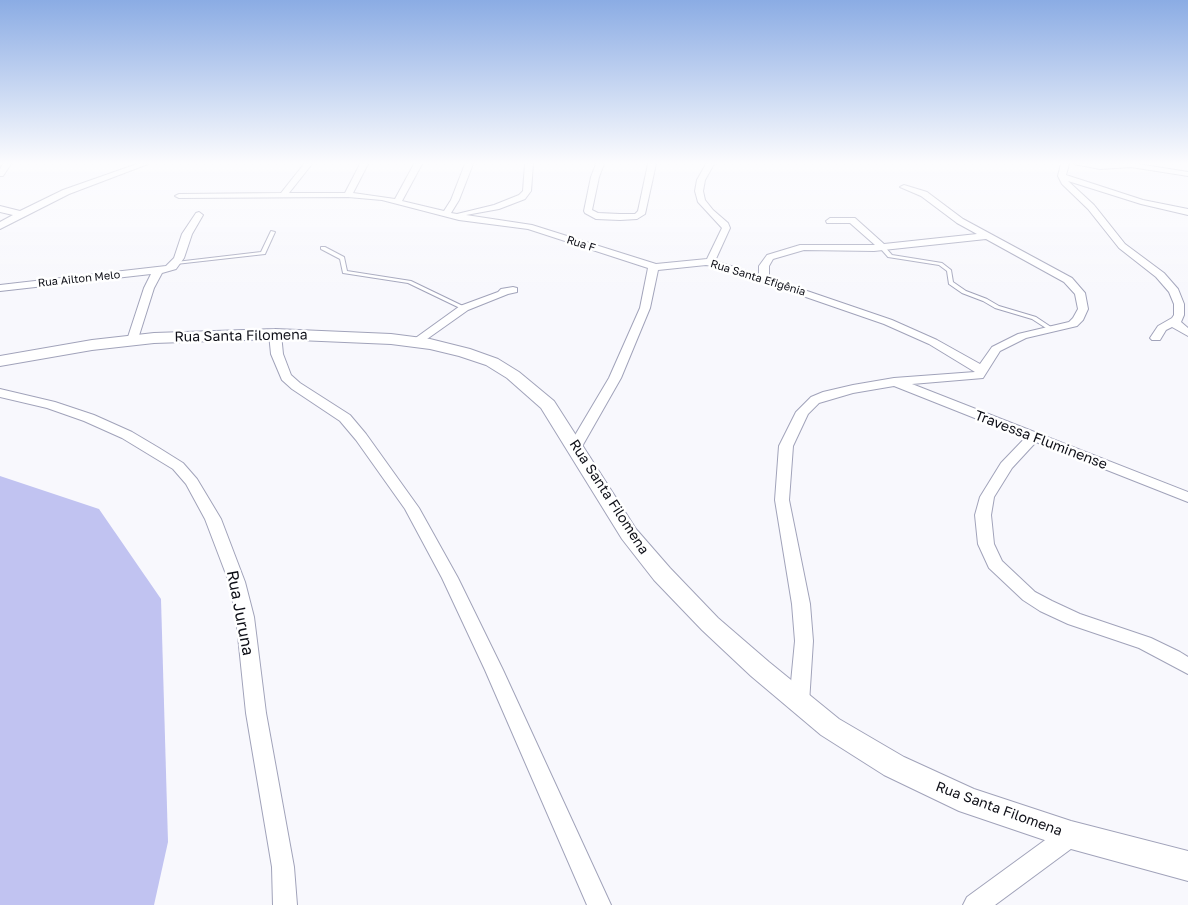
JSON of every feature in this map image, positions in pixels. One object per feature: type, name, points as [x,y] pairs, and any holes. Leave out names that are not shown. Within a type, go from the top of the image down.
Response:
[{"type":"main road","name":"Rua Santa Filomena","points":[[0,361],[133,340],[275,334],[391,339],[416,342],[464,352],[492,362],[513,375],[548,404],[630,534],[662,574],[710,624],[799,703],[864,750],[932,785],[969,801],[1071,835],[1188,866]]},
{"type":"street","points":[[0,226],[37,206]]},
{"type":"street","name":"Rua F","points":[[417,206],[449,215],[529,227],[655,268]]},
{"type":"street","points":[[449,215],[453,206]]},
{"type":"street","points":[[588,206],[588,212],[596,216],[620,217],[637,216],[642,212],[643,206]]},
{"type":"street","points":[[706,206],[726,228],[710,262]]},
{"type":"street","points":[[799,703],[804,641],[801,604],[792,567],[782,500],[786,446],[802,412],[815,400],[853,389],[894,382],[981,374],[996,348],[1022,336],[1072,324],[1078,320],[1083,309],[1080,293],[1063,277],[986,236],[960,221],[940,206]]},
{"type":"street","points":[[1090,206],[1122,246],[1169,283],[1179,304],[1179,316],[1162,328],[1156,338]]},
{"type":"street","points":[[1161,206],[1188,212]]},
{"type":"street","points":[[449,215],[496,207]]},
{"type":"street","points":[[480,220],[496,207]]},
{"type":"street","points":[[0,209],[21,214]]},
{"type":"street","points":[[176,263],[187,234],[199,215]]},
{"type":"street","points":[[830,221],[852,220],[882,247]]},
{"type":"street","points":[[764,279],[764,266],[770,257],[803,247],[847,249],[882,247],[986,236]]},
{"type":"street","name":"Rua Santa Efigênia","points":[[655,268],[710,262],[888,322],[933,342],[983,371]]},
{"type":"street","name":"Rua Ailton Melo","points":[[0,288],[157,272],[173,267],[176,263]]},
{"type":"street","points":[[575,447],[615,378],[644,308],[650,290],[652,270],[655,268]]},
{"type":"street","points":[[133,340],[149,288],[157,272]]},
{"type":"street","points":[[416,342],[464,308],[502,294],[505,291],[513,290]]},
{"type":"street","points":[[1173,322],[1188,333]]},
{"type":"street","points":[[275,334],[277,354],[286,377],[296,386],[331,407],[345,418],[412,508],[450,578],[498,679],[599,905]]},
{"type":"street","name":"Travessa Fluminense","points":[[894,382],[1188,497]]},
{"type":"street","name":"Rua Juruna","points":[[0,393],[51,405],[89,418],[127,435],[178,466],[192,482],[209,512],[225,547],[237,582],[245,618],[256,713],[283,867],[285,905]]},
{"type":"street","points":[[1033,437],[1006,466],[987,498],[983,515],[986,544],[995,564],[1029,596],[1046,606],[1074,619],[1145,643],[1174,657],[1188,667]]},
{"type":"street","points":[[975,905],[1071,835]]},
{"type":"lane","points":[[176,263],[263,253],[273,232]]},
{"type":"lane","points":[[882,247],[890,256],[940,264],[949,270],[952,283],[964,292],[997,307],[1034,318],[1051,329]]},
{"type":"lane","points":[[322,248],[342,258],[345,272],[409,282],[464,308]]},
{"type":"shaded area","points":[[0,476],[99,509],[161,599],[168,842],[154,905],[0,905]]}]
